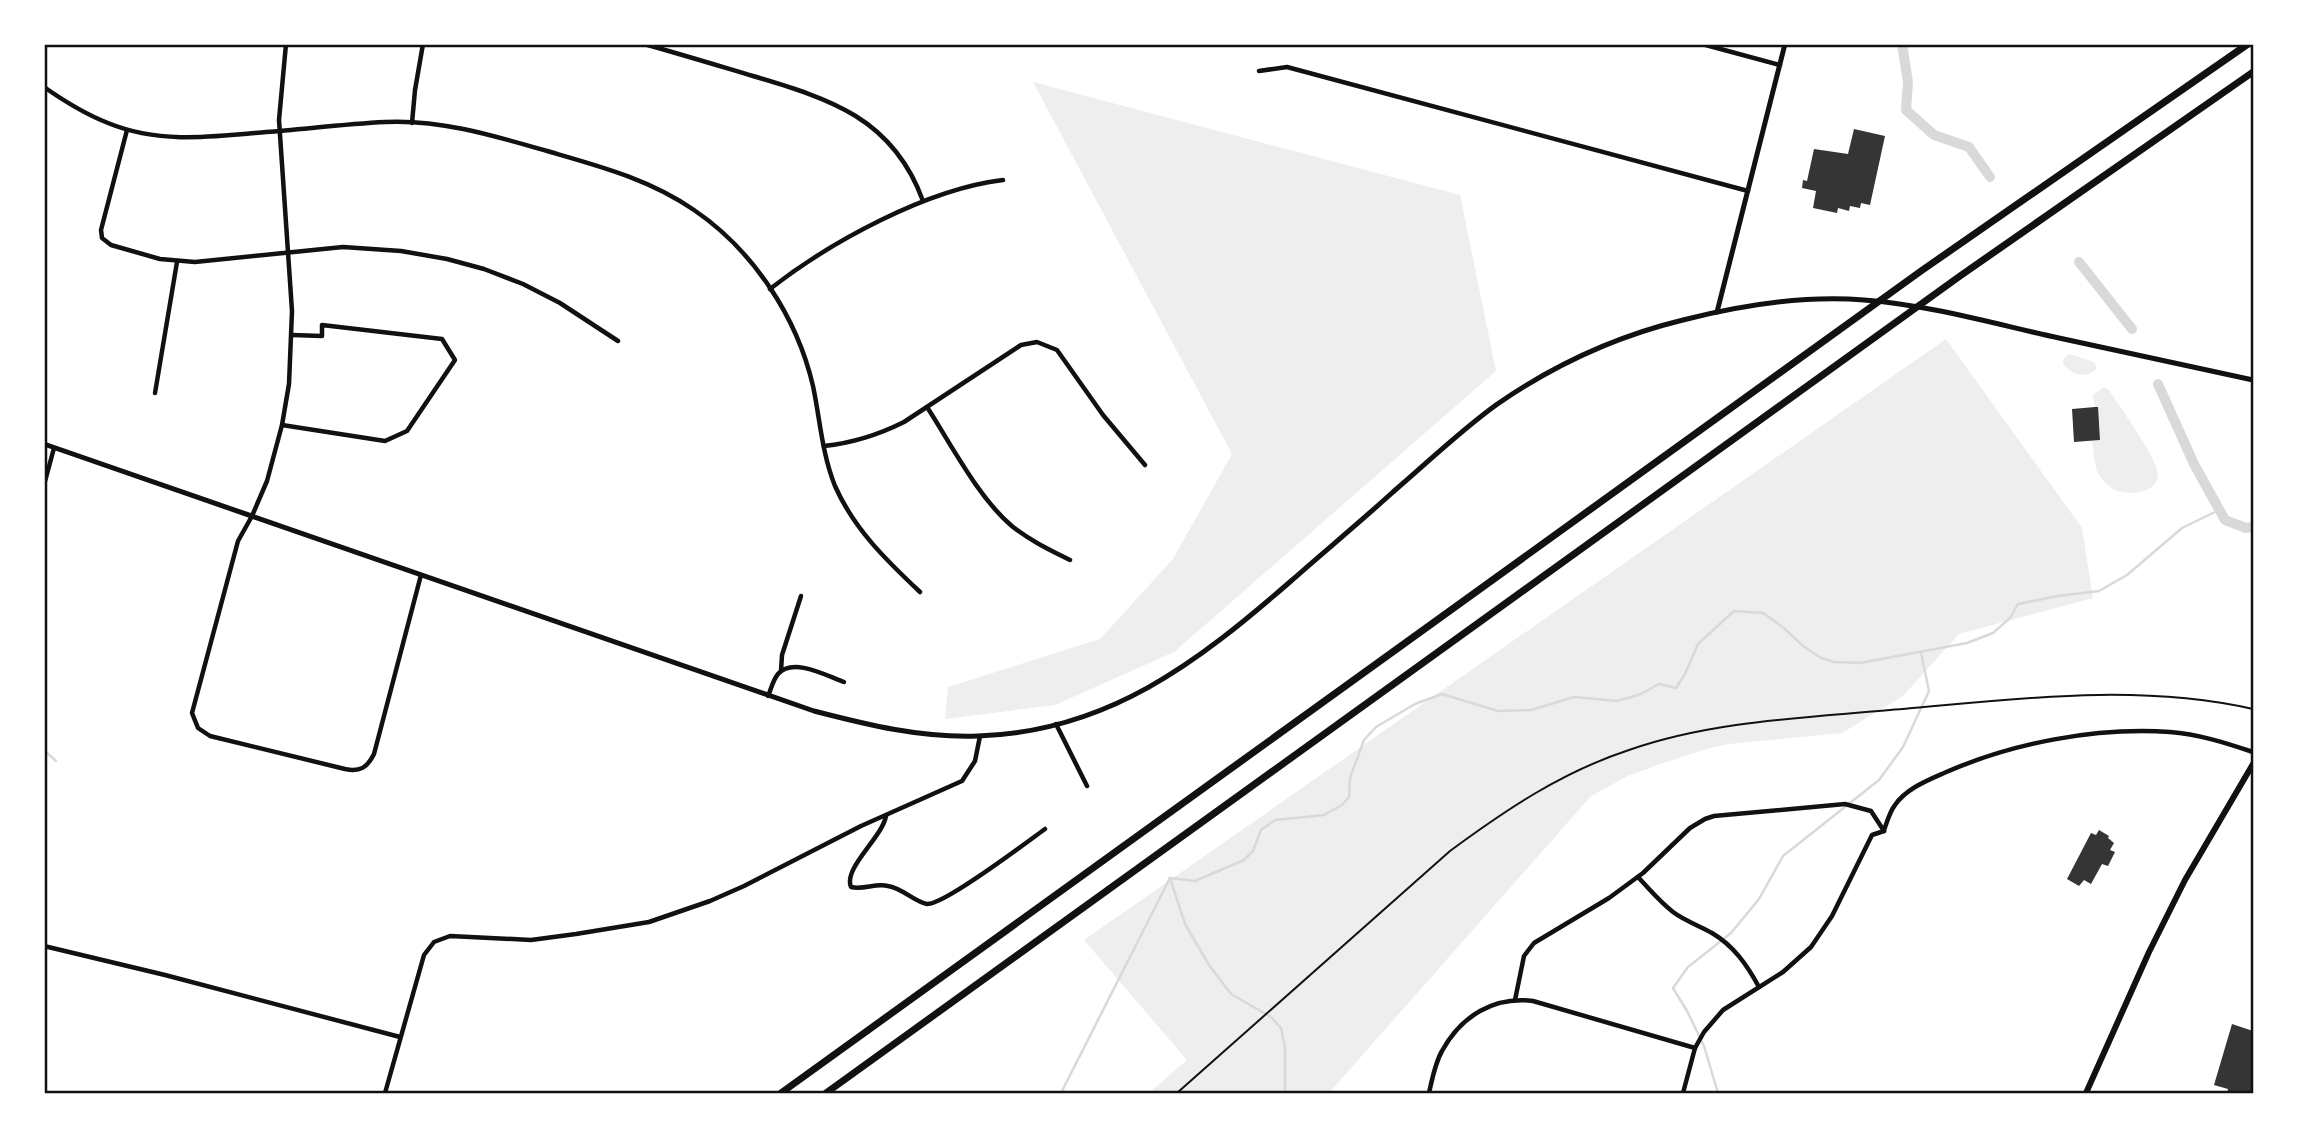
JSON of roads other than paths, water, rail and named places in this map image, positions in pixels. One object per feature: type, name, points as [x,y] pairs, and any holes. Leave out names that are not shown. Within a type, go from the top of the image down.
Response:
[{"type":"highway","points":[[781,1093],[1921,271],[2248,44]]},
{"type":"highway","points":[[826,1093],[1873,338],[2253,72]]},
{"type":"main road","points":[[1717,312],[1785,44]]},
{"type":"main road","points":[[44,444],[814,711],[892,730],[945,736],[980,736],[1056,724],[1113,705],[1146,689],[1198,658],[1257,611],[1492,408],[1565,365],[1625,338],[1684,320],[1717,312],[1806,300],[1863,300],[1903,304],[2253,380]]},
{"type":"main road","points":[[2086,1093],[2149,952],[2185,880],[2253,764]]},
{"type":"street","points":[[286,44],[281,79],[279,131],[289,253],[292,335],[289,384],[282,425],[267,481],[234,553],[192,713],[198,728],[210,736],[360,771],[367,766],[374,754],[421,575]]},
{"type":"street","points":[[412,123],[423,44]]},
{"type":"street","points":[[644,44],[813,93],[849,111],[883,138],[899,155],[910,171],[923,201]]},
{"type":"street","points":[[1702,44],[1780,65]]},
{"type":"street","points":[[1259,71],[1287,66],[1748,191]]},
{"type":"street","points":[[44,87],[83,112],[127,130],[169,137],[196,138],[387,122],[449,127],[502,138],[597,164],[671,195],[714,225],[751,261],[771,289],[807,365],[835,485],[855,522],[881,555],[920,592]]},
{"type":"street","points":[[127,130],[101,230],[102,238],[111,244],[177,261],[195,262],[334,248],[401,251],[475,266],[536,290],[618,341]]},
{"type":"street","points":[[771,289],[812,259],[891,215],[977,183],[1003,180]]},
{"type":"street","points":[[155,393],[177,261]]},
{"type":"street","points":[[282,425],[385,441],[407,431],[455,360],[442,339],[322,325],[322,336],[292,335]]},
{"type":"street","points":[[824,446],[866,439],[885,431],[927,407],[1021,345],[1037,342],[1057,350],[1103,415],[1145,465]]},
{"type":"street","points":[[927,407],[1000,515],[1027,538],[1070,560]]},
{"type":"street","points":[[44,485],[54,448]]},
{"type":"street","points":[[782,671],[782,655],[801,596]]},
{"type":"street","points":[[768,695],[776,676],[789,668],[803,667],[844,682]]},
{"type":"street","points":[[1056,724],[1087,786]]},
{"type":"street","points":[[1683,1093],[1696,1048],[1704,1032],[1723,1010],[1783,972],[1811,947],[1832,916],[1872,835],[1884,831],[1894,806],[1919,784],[1995,754],[2036,743],[2112,733],[2170,732],[2194,735],[2253,752]]},
{"type":"street","points":[[385,1093],[424,955],[429,947],[441,939],[450,936],[531,940],[649,922],[710,901],[962,781],[975,761],[980,736]]},
{"type":"street","points":[[1515,1000],[1524,956],[1534,943],[1609,898],[1638,877],[1690,828],[1705,819],[1845,804],[1871,811],[1884,831]]},
{"type":"street","points":[[886,815],[882,829],[849,876],[850,887],[880,885],[897,888],[927,904],[961,887],[1045,829]]},
{"type":"street","points":[[1638,877],[1674,913],[1728,945],[1749,968],[1759,987]]},
{"type":"street","points":[[44,946],[400,1037]]},
{"type":"street","points":[[1429,1093],[1441,1052],[1457,1030],[1479,1011],[1502,1001],[1533,1001],[1696,1048]]},
{"type":"waterway","points":[[1902,44],[1908,82],[1906,110],[1934,135],[1969,147],[1990,177]]},
{"type":"waterway","points":[[2079,262],[2132,329]]},
{"type":"waterway","points":[[2158,384],[2194,464],[2225,520],[2246,528],[2253,527]]},
{"type":"waterway","points":[[1170,878],[1195,881],[1244,860],[1253,851],[1261,830],[1275,820],[1324,815],[1342,805],[1349,797],[1350,778],[1364,740],[1376,727],[1415,704],[1442,694],[1498,711],[1531,710],[1574,697],[1617,701],[1641,694],[1659,684],[1676,688],[1698,644],[1734,611],[1763,613],[1803,646],[1821,658],[1834,662],[1860,663],[1967,643],[1993,633],[2010,618],[2018,604],[2099,591],[2127,575],[2182,528],[2217,511]]},
{"type":"waterway","points":[[1718,1093],[1704,1046],[1673,988],[1688,967],[1731,933],[1759,899],[1783,856],[1879,780],[1903,747],[1929,691],[1921,652]]},
{"type":"waterway","points":[[44,750],[56,761]]},
{"type":"waterway","points":[[1170,878],[1185,924],[1209,965],[1231,994],[1271,1017],[1281,1028],[1285,1048],[1285,1093]]},
{"type":"waterway","points":[[1061,1093],[1170,878]]}]
